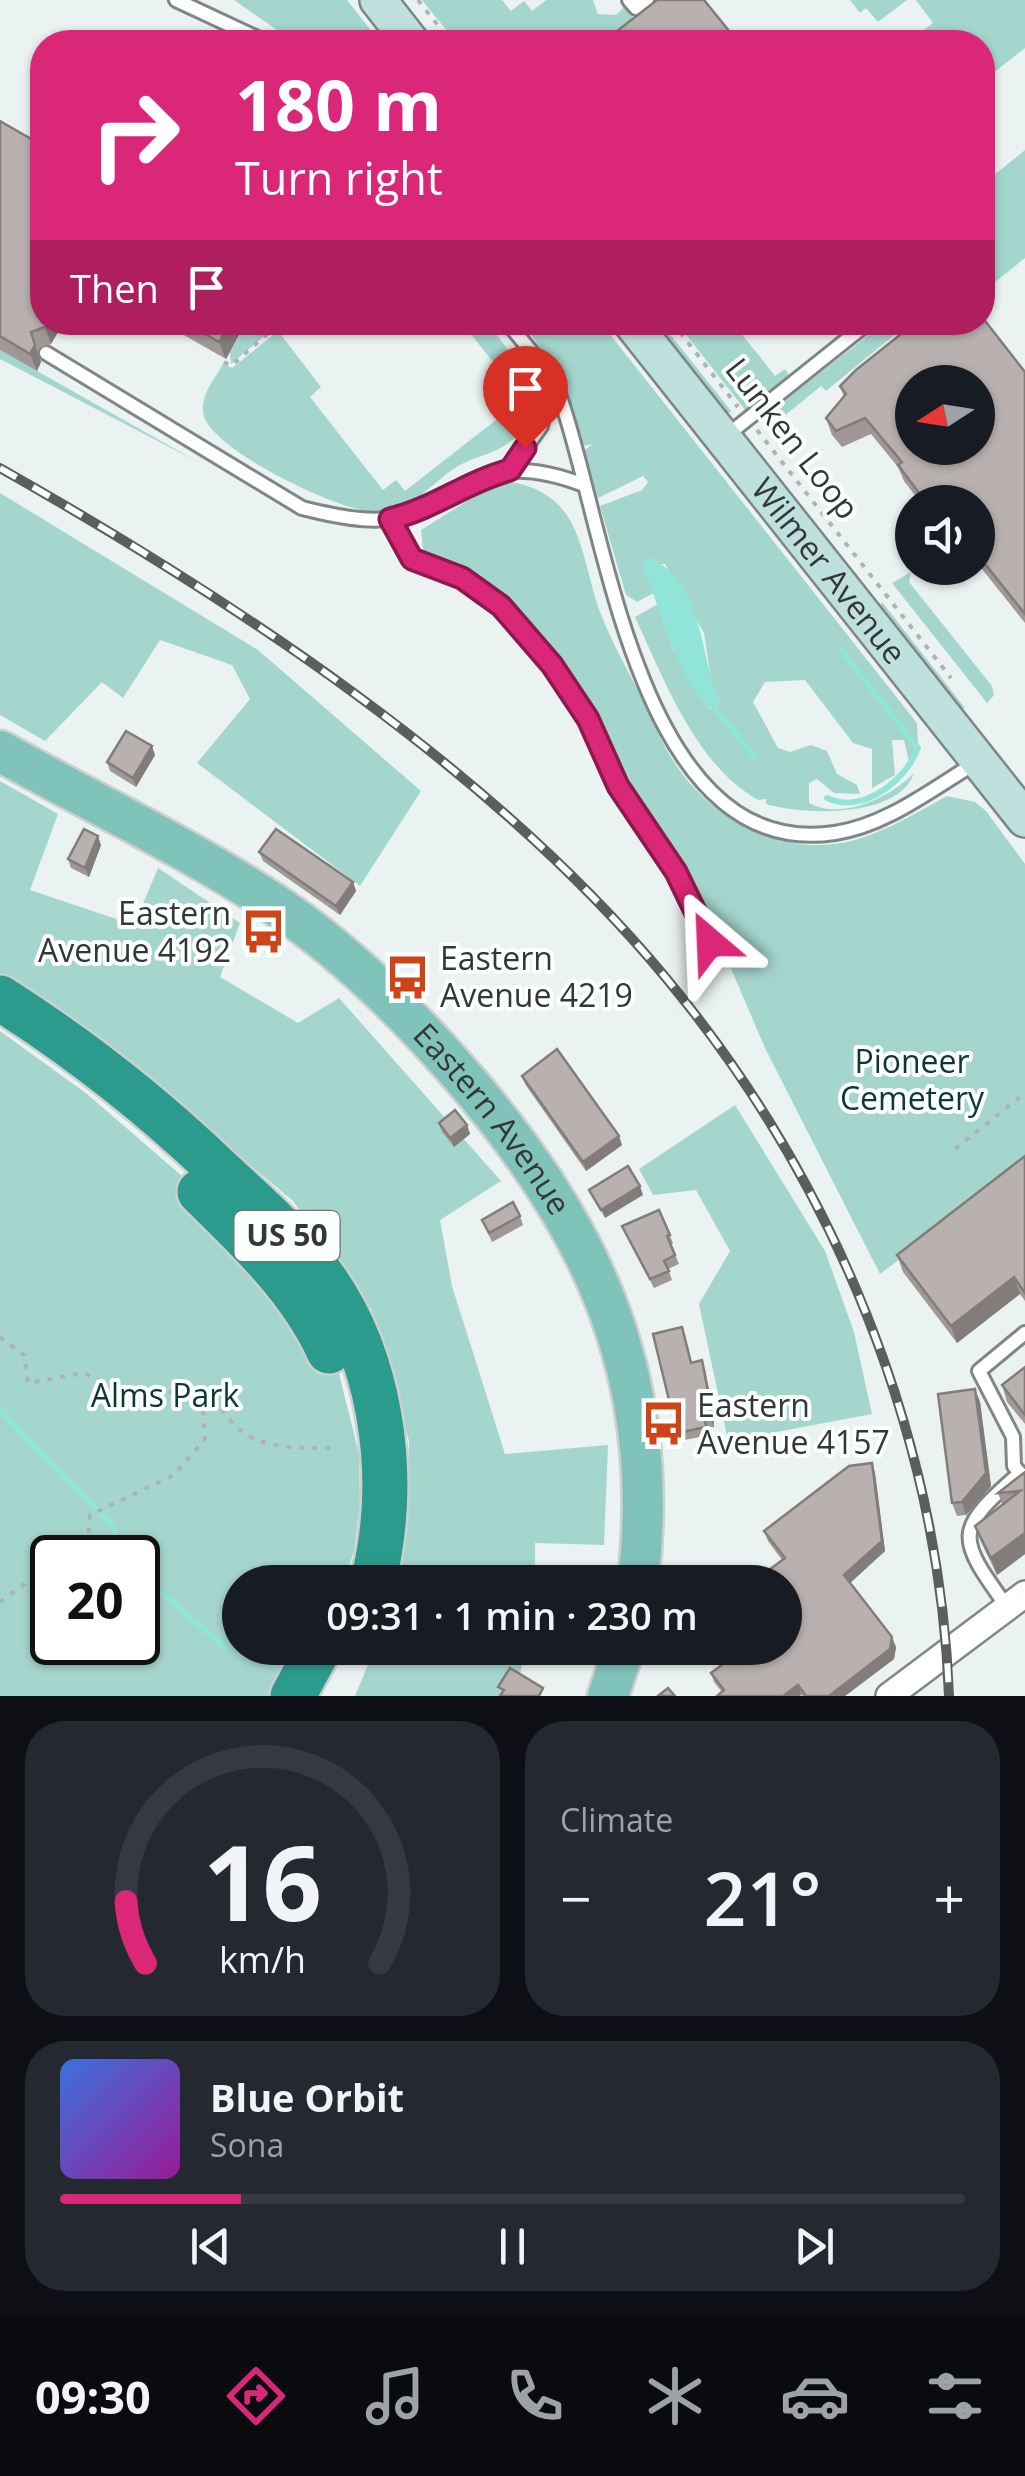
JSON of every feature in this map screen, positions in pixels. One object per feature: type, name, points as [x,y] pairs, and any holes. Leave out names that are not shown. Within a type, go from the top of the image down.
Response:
[{"type":"highway","name":"US 50","points":[[0,998],[164,1118],[314,1266],[346,1317],[370,1379],[382,1433],[386,1495],[376,1565]]},
{"type":"highway","name":"US 50","points":[[0,1031],[149,1144],[230,1222],[317,1323],[351,1407],[358,1454],[360,1503],[349,1565]]},
{"type":"highway","points":[[293,1696],[310,1665]]},
{"type":"highway","points":[[326,1696],[342,1665]]},
{"type":"main road","name":"Eastern Avenue","points":[[0,751],[292,917],[379,990],[433,1042],[518,1144],[589,1256],[626,1353],[640,1431],[646,1510],[640,1565]]},
{"type":"main road","points":[[608,1696],[618,1665]]},
{"type":"street","points":[[378,0],[402,30]]},
{"type":"street","name":"Wilmer Avenue","points":[[644,335],[735,428],[1025,819]]},
{"type":"street","points":[[889,1696],[1016,1600]]},
{"type":"lane","points":[[176,0],[240,30]]},
{"type":"lane","points":[[630,0],[636,8],[647,0]]},
{"type":"lane","points":[[517,335],[559,393],[622,622],[662,720],[696,778],[742,817],[786,834],[835,833],[883,818],[979,761]]},
{"type":"lane","points":[[735,428],[853,335]]},
{"type":"lane","points":[[46,354],[302,508],[349,519],[390,519],[425,510],[472,480],[510,470],[554,474],[584,484]]},
{"type":"lane","points":[[510,470],[541,426],[551,382]]},
{"type":"lane","points":[[390,519],[412,559],[462,578],[501,606],[552,665],[588,719],[618,786],[676,872],[710,942]]},
{"type":"lane","points":[[1016,1600],[970,1556],[967,1538],[981,1510],[1023,1476],[1014,1466],[1013,1437],[979,1371],[1025,1333]]},
{"type":"path","points":[[418,0],[442,30]]},
{"type":"path","points":[[231,354],[225,363],[231,366],[266,335]]},
{"type":"path","name":"Lunken Loop","points":[[680,335],[735,428],[956,684]]},
{"type":"path","points":[[955,1149],[1025,1094]]},
{"type":"path","points":[[0,1338],[24,1355],[28,1383],[84,1373],[132,1397],[161,1388],[203,1405],[218,1399],[228,1422],[273,1448],[333,1448]]},
{"type":"path","points":[[88,1535],[90,1515],[174,1475],[205,1438],[203,1405]]},
{"type":"path","points":[[0,1602],[30,1580]]},
{"type":"green space","points":[[234,0],[347,0],[371,30],[277,30]]},
{"type":"green space","points":[[422,0],[502,0],[511,11],[524,1],[532,11],[546,0],[593,0],[598,14],[616,15],[624,7],[633,18],[662,0],[623,30],[446,30]]},
{"type":"green space","points":[[850,0],[907,0],[878,22],[866,8],[860,13]]},
{"type":"green space","points":[[916,0],[1025,0],[1025,48],[995,72],[995,30],[924,30],[933,23]]},
{"type":"green space","points":[[1025,150],[1025,258],[995,282],[995,174]]},
{"type":"green space","points":[[240,335],[265,335],[231,364],[230,352]]},
{"type":"green space","points":[[273,335],[281,335],[321,387],[310,397],[383,490],[396,480],[405,491],[510,409],[502,395],[520,405],[527,397],[520,378],[509,382],[472,335],[496,335],[520,367],[531,399],[530,415],[523,430],[507,444],[458,466],[409,503],[387,511],[357,509],[276,475],[226,443],[210,427],[203,412],[206,393],[223,364],[232,368]]},
{"type":"green space","points":[[532,335],[610,335],[917,723],[918,743],[910,766],[904,740],[892,740],[895,775],[872,788],[872,749],[853,743],[805,680],[765,682],[753,702],[778,748],[790,752],[811,745],[827,751],[837,774],[857,785],[860,794],[834,793],[817,779],[809,783],[809,803],[836,809],[865,804],[914,773],[905,788],[889,799],[848,810],[782,808],[766,804],[766,799],[758,800],[718,767],[686,722],[635,617],[658,604],[673,649],[710,709],[720,702],[712,685],[704,633],[665,564],[642,564],[654,593],[637,602],[626,595],[600,506],[642,490],[648,482],[643,476],[598,498],[585,450],[592,444],[584,446],[565,386]]},
{"type":"green space","points":[[660,335],[671,335],[732,412],[722,413]]},
{"type":"green space","points":[[686,335],[743,335],[775,376],[785,369],[790,376],[746,411]]},
{"type":"green space","points":[[869,335],[894,335],[826,391],[821,386],[773,425],[765,416]]},
{"type":"green space","points":[[0,350],[198,462],[0,359]]},
{"type":"green space","name":"Pioneer Cemetery","points":[[512,482],[536,489],[567,515],[606,627],[662,740],[678,768],[713,805],[757,832],[781,840],[832,844],[881,831],[947,796],[975,802],[986,811],[1025,864],[1025,1164],[880,1274],[765,1048],[717,936],[672,857],[633,803],[593,718],[503,601],[431,563],[423,549],[421,530],[486,489]]},
{"type":"green space","points":[[0,493],[258,650],[421,791],[360,886],[197,763],[250,699],[232,665],[160,640],[123,698],[102,682],[45,741],[0,715]]},
{"type":"green space","points":[[892,583],[911,585],[992,686],[994,695],[987,703]]},
{"type":"green space","points":[[882,602],[965,708],[955,709],[879,612]]},
{"type":"green space","points":[[0,781],[58,814],[30,890],[134,925],[158,868],[240,923],[220,977],[298,1023],[339,998],[501,1181],[440,1220],[452,1286],[505,1454],[608,1445],[604,1545],[535,1543],[535,1565],[399,1565],[406,1538],[409,1441],[372,1310],[293,1201],[148,1079],[0,974]]},
{"type":"green space","name":"Alms Park","points":[[0,1031],[87,1094],[189,1182],[338,1370],[359,1454],[360,1503],[349,1565],[222,1565],[222,1665],[310,1665],[293,1696],[0,1696]]},
{"type":"green space","points":[[735,1105],[825,1251],[854,1332],[872,1414],[728,1441],[699,1304],[730,1251],[696,1190],[653,1195],[639,1169]]},
{"type":"green space","points":[[368,1665],[522,1665],[515,1696],[355,1696]]},
{"type":"shaded area","points":[[649,557],[681,584],[691,602],[720,702],[717,711],[704,702],[681,668],[641,564]]},
{"type":"building","points":[[657,0],[704,0],[728,30],[618,30]]},
{"type":"building","points":[[0,121],[30,138],[30,335],[35,345],[30,354],[0,336]]},
{"type":"building","points":[[995,334],[1025,372],[1025,614],[995,576],[995,485],[913,485],[898,465],[995,465],[995,365],[895,365],[895,454],[865,418],[836,431],[826,418],[846,394],[840,386],[900,335]]},
{"type":"building","points":[[126,731],[152,746],[133,778],[107,762]]},
{"type":"building","points":[[84,829],[98,836],[85,868],[68,859]]},
{"type":"building","points":[[276,829],[353,882],[336,906],[259,852]]},
{"type":"building","points":[[557,1049],[619,1136],[583,1162],[522,1076]]},
{"type":"building","points":[[455,1110],[467,1125],[450,1138],[439,1123]]},
{"type":"building","points":[[1025,1156],[1025,1293],[1014,1277],[951,1326],[897,1255]]},
{"type":"building","points":[[628,1166],[640,1186],[601,1210],[589,1190]]},
{"type":"building","points":[[513,1202],[520,1216],[489,1233],[482,1220]]},
{"type":"building","points":[[659,1210],[675,1255],[664,1261],[669,1271],[650,1279],[622,1226]]},
{"type":"building","points":[[682,1327],[691,1363],[702,1360],[711,1419],[705,1420],[706,1427],[677,1433],[653,1334]]},
{"type":"building","points":[[1025,1367],[1025,1415],[1002,1385]]},
{"type":"building","points":[[975,1389],[986,1473],[962,1502],[952,1503],[938,1394]]},
{"type":"building","points":[[872,1463],[882,1541],[844,1575],[892,1637],[890,1649],[829,1696],[806,1696],[798,1685],[783,1696],[717,1696],[724,1690],[711,1673],[722,1665],[802,1665],[802,1565],[776,1565],[785,1558],[764,1531],[849,1466]]},
{"type":"building","points":[[1025,1472],[1025,1533],[991,1558],[975,1526],[1020,1491],[998,1493]]},
{"type":"building","points":[[510,1668],[543,1688],[539,1696],[500,1696],[504,1690],[498,1687]]},
{"type":"building","points":[[668,1688],[675,1696],[658,1696]]},
{"type":"waterway","points":[[827,798],[855,802],[881,791],[904,772],[918,748],[841,650]]},
{"type":"waterway","points":[[717,711],[754,756]]},
{"type":"waterway","points":[[0,1410],[111,1524],[116,1535]]},
{"type":"waterway","points":[[160,1591],[222,1645]]},
{"type":"railway","points":[[0,468],[178,574],[356,694],[522,829],[598,902],[666,978],[726,1056],[779,1138],[826,1224],[866,1314],[899,1407],[924,1502],[941,1598],[949,1696]]},
{"type":"place","name":"Eastern Avenue 4192","points":[[264,932]]},
{"type":"place","name":"Eastern Avenue 4219","points":[[407,977]]},
{"type":"place","name":"Eastern Avenue 4157","points":[[664,1424]]},
{"type":"route","points":[[525,448],[510,470],[472,480],[425,510],[390,519],[412,559],[462,578],[501,606],[552,665],[588,719],[618,786],[676,872],[710,942]]}]
